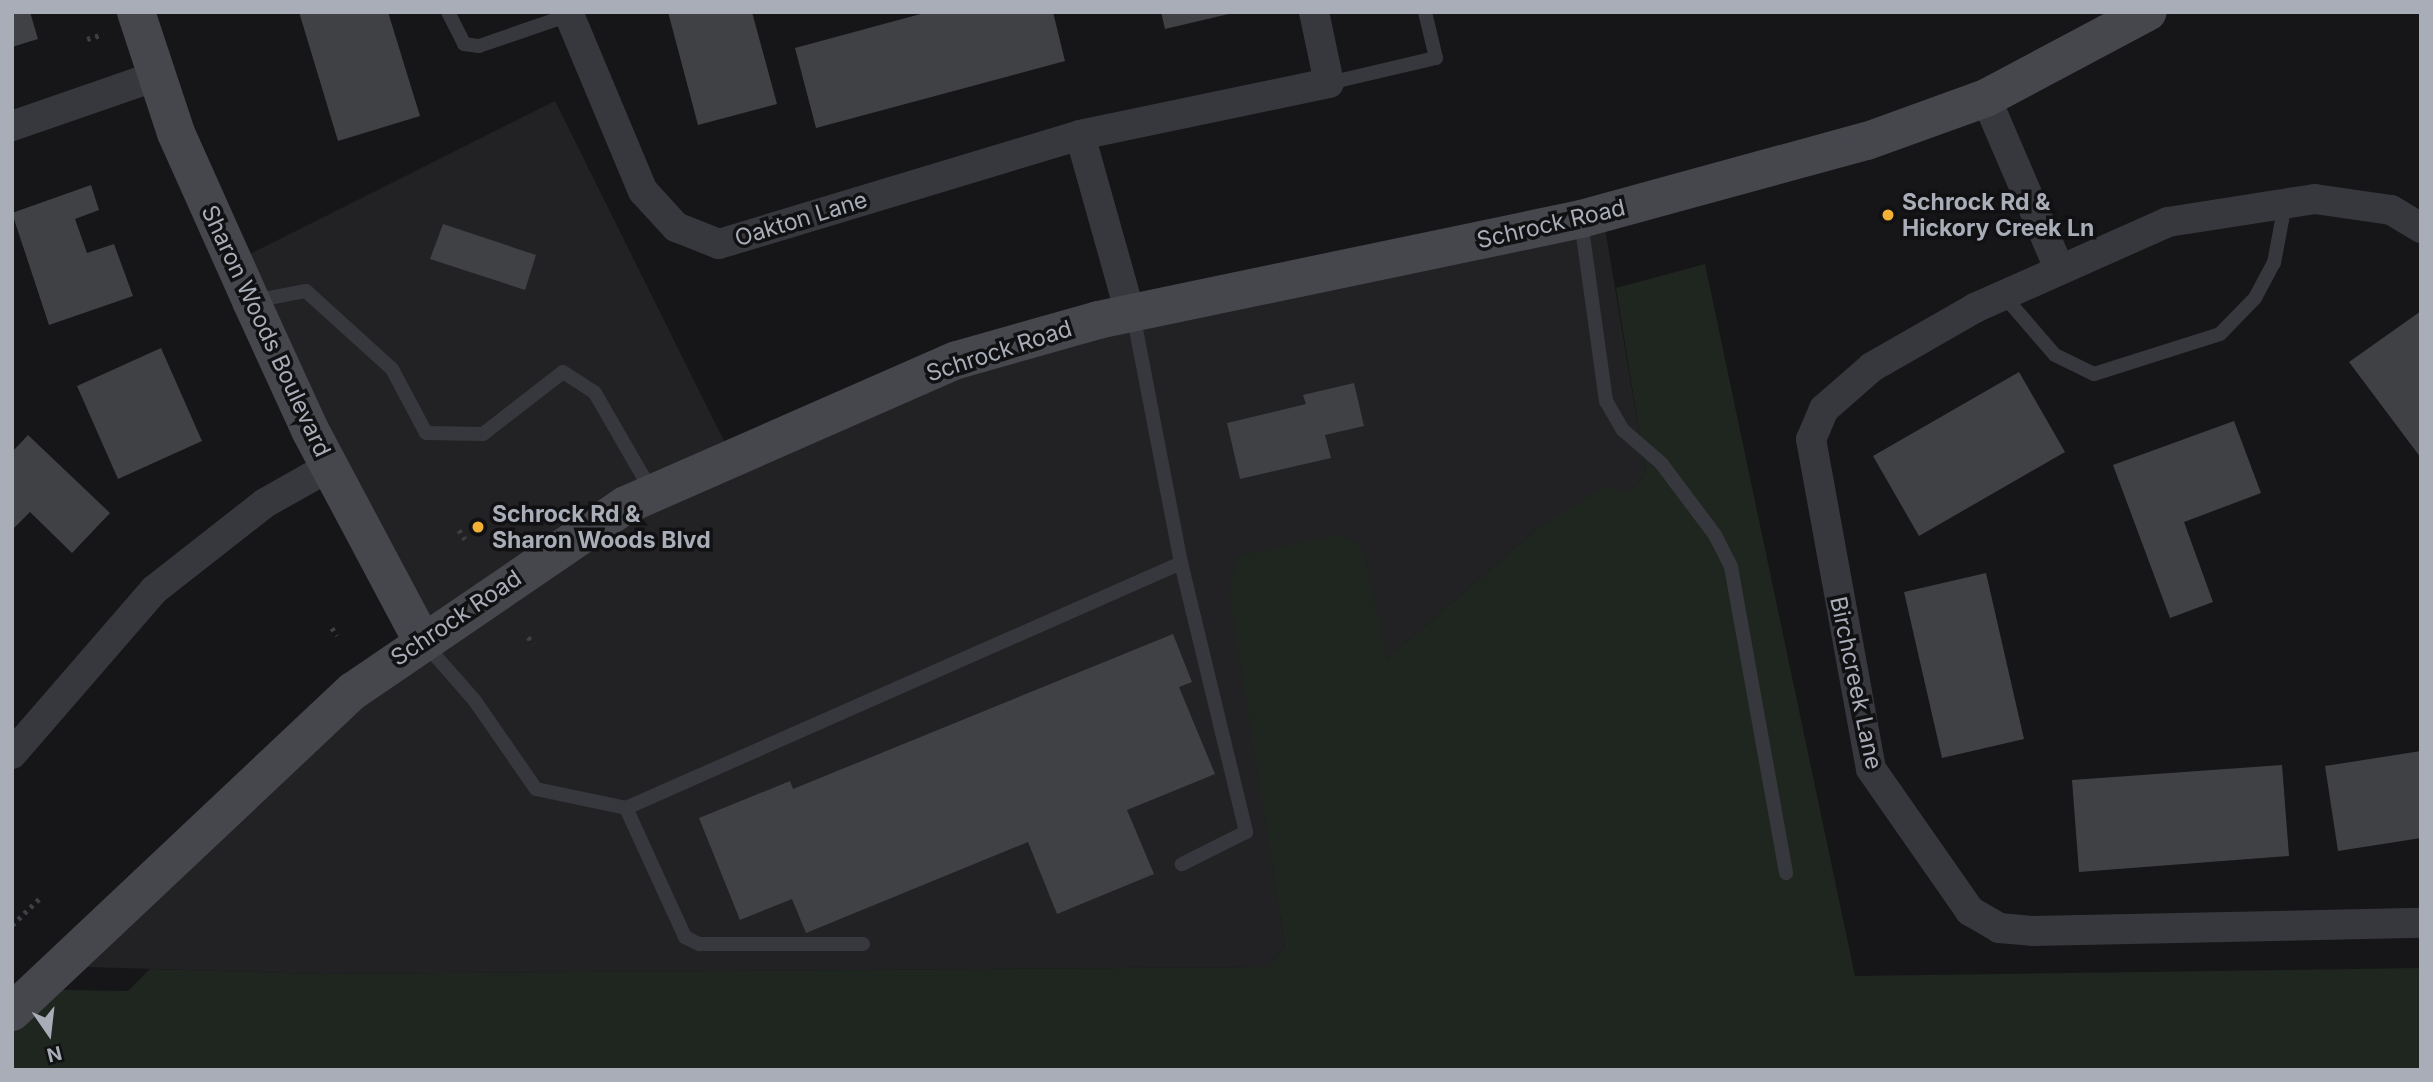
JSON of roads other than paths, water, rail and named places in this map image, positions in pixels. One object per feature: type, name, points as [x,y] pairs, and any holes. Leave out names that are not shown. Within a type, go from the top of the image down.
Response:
[{"type":"main road","name":"Sharon Woods Boulevard","points":[[136,12],[156,76],[251,301],[329,467],[421,639]]},
{"type":"main road","name":"Schrock Road","points":[[12,1012],[261,773],[421,639],[653,493],[957,360],[1131,313],[1581,219],[1867,141],[1986,99],[2148,12]]},
{"type":"street","points":[[1314,12],[1329,83]]},
{"type":"street","name":"Oakton Lane","points":[[568,13],[643,191],[676,227],[719,244],[1080,135],[1329,83]]},
{"type":"street","points":[[12,126],[156,76]]},
{"type":"street","points":[[1986,99],[2059,268]]},
{"type":"street","points":[[1080,135],[1131,313]]},
{"type":"street","name":"Birchcreek Lane","points":[[2421,228],[2391,210],[2315,199],[2168,222],[2059,268],[1975,308],[1872,367],[1824,409],[1811,439],[1871,769],[1934,865],[1970,911],[1999,928],[2421,923]]},
{"type":"street","points":[[12,754],[154,590],[265,503],[329,467]]},
{"type":"lane","points":[[448,12],[464,44],[479,46],[568,13]]},
{"type":"lane","points":[[1329,83],[1436,58],[1425,12]]},
{"type":"lane","points":[[2003,295],[2055,355],[2094,374],[2220,334],[2255,298],[2274,264],[2285,204]]},
{"type":"lane","points":[[1581,219],[1606,401],[1623,430],[1661,463],[1715,535],[1731,567],[1786,873]]},
{"type":"lane","points":[[251,301],[306,291],[391,369],[426,433],[483,434],[563,372],[595,393],[653,493]]},
{"type":"lane","points":[[1131,313],[1181,563],[1246,832],[1182,864]]},
{"type":"lane","points":[[421,639],[475,701],[536,789],[626,808],[1181,563]]},
{"type":"lane","points":[[626,808],[685,937],[699,944],[863,944]]},
{"type":"place","name":"Schrock Rd & Hickory Creek Ln","points":[[1888,215]]},
{"type":"place","name":"Schrock Rd & Sharon Woods Blvd","points":[[478,527]]}]
